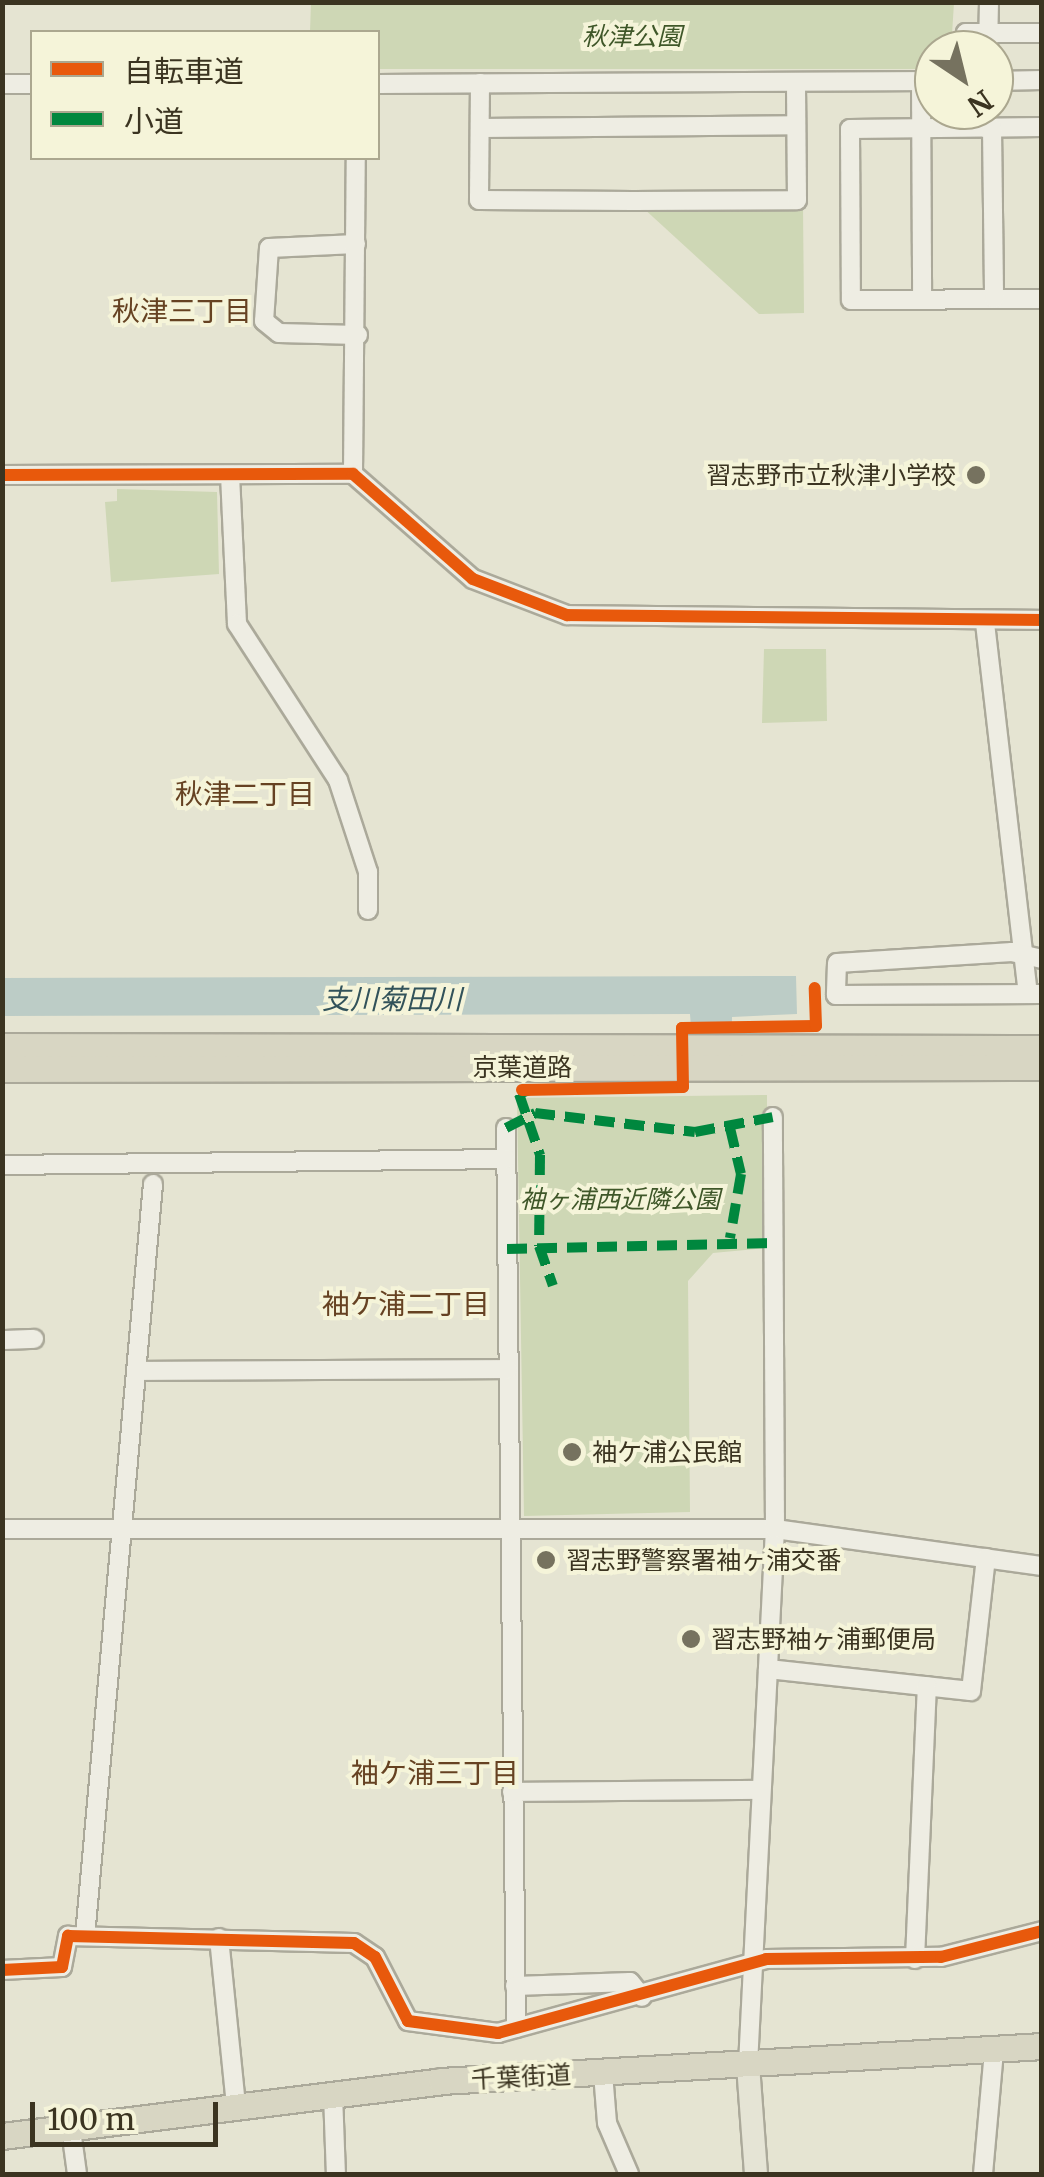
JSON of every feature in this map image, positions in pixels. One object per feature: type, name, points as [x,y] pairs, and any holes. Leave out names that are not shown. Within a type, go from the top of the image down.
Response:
[{"type":"highway","name":"京葉道路","points":[[2,1046],[688,1057],[1042,1048]]},
{"type":"highway","name":"京葉道路","points":[[2,1069],[688,1057]]},
{"type":"highway","name":"京葉道路","points":[[743,1057],[1042,1067]]},
{"type":"highway","name":"千葉街道","points":[[2,2136],[70,2122],[333,2094],[1042,2046]]},
{"type":"main road","points":[[748,2065],[756,2174]]},
{"type":"street","points":[[989,2],[989,30]]},
{"type":"street","points":[[1014,38],[1042,33]]},
{"type":"street","points":[[1014,81],[1042,80]]},
{"type":"street","points":[[380,84],[914,81]]},
{"type":"street","points":[[480,83],[479,200],[797,200],[796,82]]},
{"type":"street","points":[[2,84],[30,84]]},
{"type":"street","points":[[481,128],[796,125]]},
{"type":"street","points":[[1014,128],[1042,127]]},
{"type":"street","points":[[914,128],[850,129],[851,300],[1042,298]]},
{"type":"street","points":[[921,130],[922,300]]},
{"type":"street","points":[[992,130],[994,299]]},
{"type":"street","points":[[353,474],[358,335],[356,160]]},
{"type":"street","points":[[356,244],[269,248],[264,321],[279,334],[358,335]]},
{"type":"street","points":[[2,475],[353,474],[441,556],[540,610],[618,622],[1042,620]]},
{"type":"street","points":[[230,476],[237,624],[338,780],[368,872],[368,910]]},
{"type":"street","points":[[985,623],[1034,960],[1035,994],[836,995],[837,962],[1012,952],[1034,960]]},
{"type":"street","points":[[748,2065],[749,1964],[775,1529],[774,1116]]},
{"type":"street","points":[[506,1128],[516,2028]]},
{"type":"street","points":[[2,1165],[506,1159]]},
{"type":"street","points":[[85,1936],[153,1184]]},
{"type":"street","points":[[2,1340],[34,1339]]},
{"type":"street","points":[[137,1372],[508,1368]]},
{"type":"street","points":[[2,1529],[775,1529],[1042,1566]]},
{"type":"street","points":[[768,1669],[971,1690],[986,1558]]},
{"type":"street","points":[[915,1959],[926,1686]]},
{"type":"street","points":[[512,1792],[760,1790]]},
{"type":"street","points":[[2,1970],[62,1967],[68,1936],[362,1945],[413,2024],[516,2028],[642,1997],[749,1964],[915,1959],[1042,1931]]},
{"type":"street","points":[[219,1938],[236,2106]]},
{"type":"street","points":[[515,1986],[630,1982],[642,1997]]},
{"type":"street","points":[[983,2174],[994,2050]]},
{"type":"street","points":[[603,2073],[607,2123],[629,2174]]},
{"type":"street","points":[[333,2094],[336,2174]]},
{"type":"street","points":[[70,2122],[77,2174]]},
{"type":"green space","name":"秋津公園","points":[[311,2],[954,2],[952,30],[914,30],[914,69],[380,69],[380,30],[310,30]]},
{"type":"green space","points":[[641,206],[803,206],[804,313],[759,314]]},
{"type":"green space","points":[[117,489],[217,492],[219,574],[111,582],[105,502],[117,501]]},
{"type":"green space","points":[[764,649],[826,649],[827,721],[762,723]]},
{"type":"green space","name":"袖ヶ浦西近隣公園","points":[[767,1095],[767,1248],[713,1253],[688,1281],[690,1512],[524,1516],[517,1098]]},
{"type":"water","name":"支川菊田川","points":[[796,976],[797,1014],[732,1017],[731,1083],[695,1083],[690,1014],[3,1016],[2,978]]},
{"type":"marked path","points":[[529,1090],[519,1094],[540,1155],[539,1246],[553,1286]]},
{"type":"marked path","points":[[506,1128],[535,1113],[695,1132],[773,1117]]},
{"type":"marked path","points":[[730,1128],[741,1174],[730,1238]]},
{"type":"marked path","points":[[507,1249],[774,1243]]},
{"type":"cycle path","points":[[2,475],[353,474],[473,579],[567,615],[1042,620]]},
{"type":"cycle path","points":[[522,1090],[683,1087],[682,1028],[816,1026],[815,988]]},
{"type":"cycle path","points":[[2,1970],[62,1967],[68,1936],[354,1943],[375,1957],[408,2021],[498,2033],[766,1959],[941,1957],[1042,1931]]},
{"type":"place","name":"習志野市立秋津小学校","points":[[976,475]]},
{"type":"place","name":"袖ケ浦公民館","points":[[572,1452]]},
{"type":"place","name":"習志野警察署袖ヶ浦交番","points":[[546,1560]]},
{"type":"place","name":"習志野袖ヶ浦郵便局","points":[[691,1639]]},
{"type":"district","name":"秋津三丁目","points":[[182,311]]},
{"type":"district","name":"秋津二丁目","points":[[245,794]]},
{"type":"district","name":"袖ケ浦二丁目","points":[[406,1304]]},
{"type":"district","name":"袖ケ浦三丁目","points":[[435,1773]]}]
